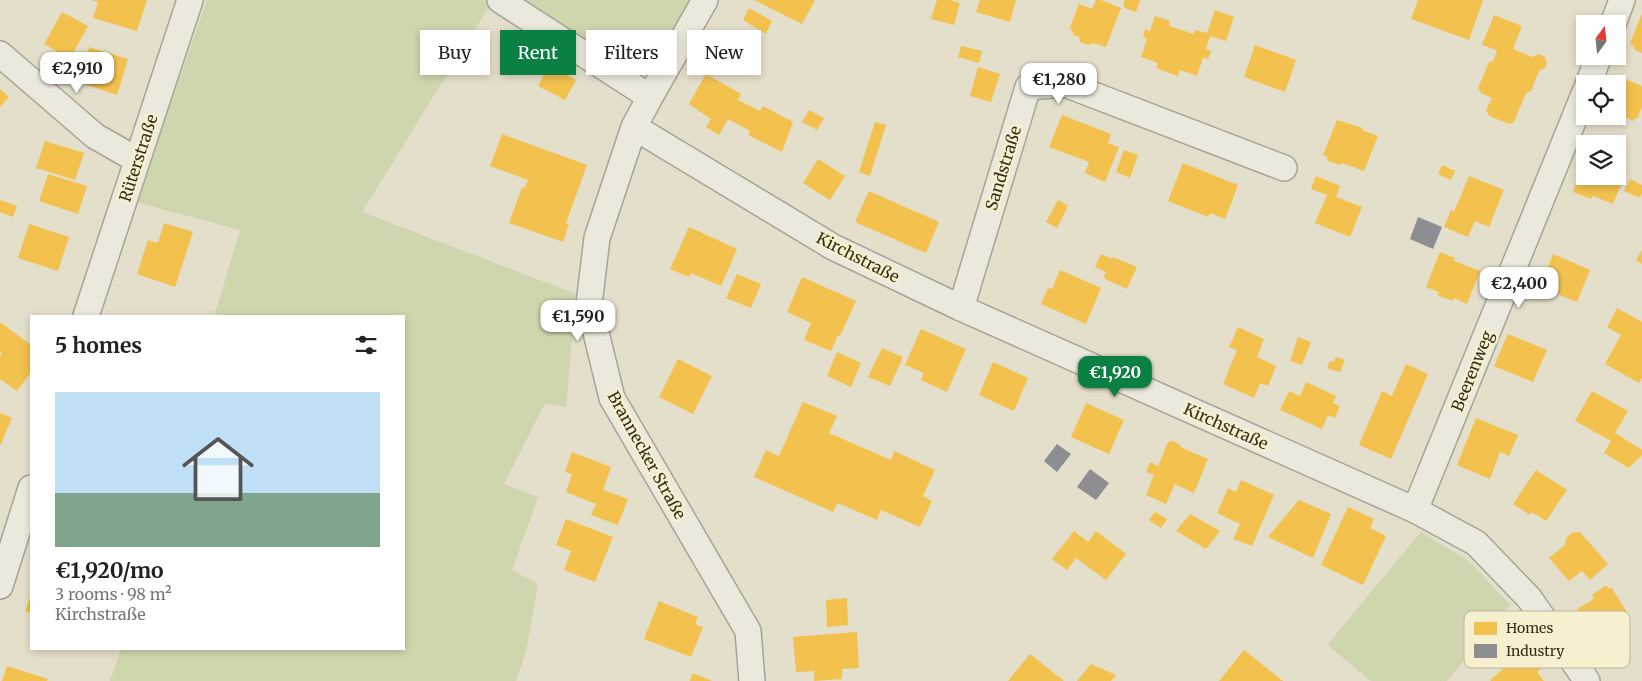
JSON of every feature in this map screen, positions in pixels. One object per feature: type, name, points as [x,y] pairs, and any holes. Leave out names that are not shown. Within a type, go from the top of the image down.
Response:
[{"type":"street","name":"Rüterstraße","points":[[86,315],[190,0]]},
{"type":"street","points":[[500,0],[650,96]]},
{"type":"street","name":"Brannecker Straße","points":[[705,0],[634,127],[597,238],[589,304],[612,398],[748,631],[752,681]]},
{"type":"street","points":[[1616,15],[1622,0]]},
{"type":"street","points":[[0,54],[96,136],[137,160]]},
{"type":"street","name":"Sandstraße","points":[[961,308],[1028,87],[1065,84],[1284,168]]},
{"type":"street","name":"Beerenweg","points":[[1415,510],[1576,114]]},
{"type":"street","name":"Kirchstraße","points":[[634,127],[833,247],[961,308],[1415,510],[1476,543],[1529,598],[1538,611]]},
{"type":"street","points":[[0,586],[30,491]]},
{"type":"street","name":"Kirchstraße","points":[[1578,668],[1587,681]]},
{"type":"green space","points":[[207,0],[493,0],[474,30],[420,30],[420,75],[447,75],[362,212],[576,294],[566,407],[545,403],[504,484],[538,497],[512,570],[538,584],[526,651],[516,681],[110,681],[121,650],[405,650],[405,315],[215,314],[240,230],[136,202]]},
{"type":"green space","points":[[515,0],[692,0],[676,30],[586,30],[586,44],[576,38],[576,30],[564,30]]},
{"type":"green space","points":[[1421,532],[1469,561],[1510,605],[1505,611],[1464,611],[1464,660],[1447,681],[1371,681],[1327,645]]},
{"type":"building: Homes","points":[[92,0],[147,0],[137,31],[93,18],[98,2]]},
{"type":"building: Homes","points":[[754,0],[815,0],[802,24]]},
{"type":"building: Homes","points":[[937,0],[950,0],[960,3],[954,25],[931,19]]},
{"type":"building: Homes","points":[[980,0],[1016,0],[1010,22],[976,12]]},
{"type":"building: Homes","points":[[1096,0],[1101,0],[1121,8],[1106,47],[1080,42],[1079,37],[1074,35],[1070,27],[1079,4],[1092,9]]},
{"type":"building: Homes","points":[[1125,0],[1140,0],[1136,12],[1125,8],[1123,4]]},
{"type":"building: Homes","points":[[1418,0],[1483,0],[1469,40],[1411,19]]},
{"type":"building: Homes","points":[[749,8],[772,21],[766,34],[743,20]]},
{"type":"building: Homes","points":[[1215,10],[1234,17],[1226,41],[1210,36],[1206,49],[1211,51],[1208,59],[1203,58],[1197,76],[1180,70],[1178,76],[1156,68],[1158,63],[1141,57],[1147,39],[1143,37],[1145,29],[1150,31],[1155,16],[1170,21],[1169,26],[1194,34],[1195,30],[1207,33]]},
{"type":"building: Homes","points":[[62,12],[88,26],[70,59],[44,44]]},
{"type":"building: Homes","points":[[1642,13],[1642,53],[1635,50],[1633,45],[1630,44]]},
{"type":"building: Homes","points":[[1494,15],[1522,26],[1513,49],[1533,57],[1539,54],[1545,57],[1547,63],[1545,68],[1539,71],[1531,91],[1526,93],[1514,122],[1509,124],[1489,116],[1486,110],[1492,98],[1481,93],[1478,88],[1489,62],[1493,61],[1497,50],[1482,45]]},
{"type":"building: Homes","points":[[1255,45],[1296,60],[1285,92],[1244,77]]},
{"type":"building: Homes","points":[[961,46],[982,51],[979,63],[958,57]]},
{"type":"building: Homes","points":[[89,47],[128,59],[117,95],[78,82]]},
{"type":"building: Homes","points":[[978,67],[1000,74],[991,102],[970,96]]},
{"type":"building: Homes","points":[[544,75],[567,75],[576,80],[565,100],[538,86]]},
{"type":"building: Homes","points":[[705,75],[708,75],[741,94],[738,100],[760,111],[763,106],[793,122],[782,152],[748,135],[750,131],[728,119],[719,135],[706,127],[711,119],[689,104]]},
{"type":"building: Homes","points":[[1626,79],[1642,86],[1642,107],[1637,119],[1635,118],[1634,121],[1626,118]]},
{"type":"building: Homes","points":[[0,89],[9,97],[0,107]]},
{"type":"building: Homes","points":[[809,110],[824,118],[817,130],[802,122]]},
{"type":"building: Homes","points":[[1062,115],[1111,134],[1108,143],[1119,147],[1105,182],[1085,173],[1089,162],[1049,147]]},
{"type":"building: Homes","points":[[1337,120],[1363,128],[1362,130],[1378,136],[1364,171],[1343,163],[1340,165],[1328,161],[1327,157],[1323,155]]},
{"type":"building: Homes","points":[[875,122],[886,125],[870,176],[859,172]]},
{"type":"building: Homes","points":[[502,134],[587,165],[566,223],[569,224],[563,242],[509,223],[522,187],[525,188],[528,180],[490,166]]},
{"type":"building: Homes","points":[[45,141],[84,153],[75,180],[36,168]]},
{"type":"building: Homes","points":[[1124,150],[1138,155],[1130,178],[1116,172]]},
{"type":"building: Homes","points":[[818,159],[845,176],[830,200],[803,183]]},
{"type":"building: Homes","points":[[1183,163],[1238,185],[1225,219],[1210,213],[1208,217],[1168,201]]},
{"type":"building: Homes","points":[[1442,165],[1455,171],[1451,180],[1438,174]]},
{"type":"building: Homes","points":[[48,174],[87,186],[78,214],[39,201]]},
{"type":"building: Homes","points":[[1316,176],[1340,186],[1336,197],[1362,207],[1350,237],[1315,223],[1327,195],[1311,189]]},
{"type":"building: Homes","points":[[1469,176],[1504,190],[1489,227],[1475,221],[1468,237],[1444,227],[1451,210],[1454,212]]},
{"type":"building: Homes","points":[[1630,179],[1642,185],[1640,198],[1624,191]]},
{"type":"building: Homes","points":[[1576,184],[1621,185],[1613,204],[1593,196],[1591,199],[1573,192]]},
{"type":"building: Homes","points":[[869,191],[939,222],[926,253],[855,222]]},
{"type":"building: Homes","points":[[0,200],[17,206],[13,217],[0,212]]},
{"type":"building: Homes","points":[[1058,200],[1068,206],[1057,228],[1046,222]]},
{"type":"building: Homes","points":[[164,223],[193,232],[175,287],[137,274],[148,240],[158,243]]},
{"type":"building: Homes","points":[[29,224],[69,237],[58,271],[18,258]]},
{"type":"building: Homes","points":[[689,227],[737,249],[721,286],[691,273],[689,277],[670,269]]},
{"type":"building: Homes","points":[[1642,250],[1642,264],[1636,260]]},
{"type":"building: Homes","points":[[1440,252],[1455,258],[1454,261],[1480,271],[1467,304],[1454,298],[1453,301],[1437,295],[1439,292],[1426,287]]},
{"type":"building: Homes","points":[[1101,254],[1137,267],[1127,289],[1103,278],[1106,272],[1095,267]]},
{"type":"building: Homes","points":[[1553,254],[1590,270],[1577,302],[1540,287]]},
{"type":"building: Homes","points":[[1060,270],[1101,288],[1086,324],[1041,304],[1048,288],[1052,289]]},
{"type":"building: Homes","points":[[737,274],[761,284],[751,308],[726,298]]},
{"type":"building: Homes","points":[[802,277],[856,301],[831,351],[804,340],[811,323],[787,312]]},
{"type":"building: Homes","points":[[1617,308],[1642,322],[1642,378],[1639,383],[1605,364],[1621,335],[1607,327]]},
{"type":"building: Homes","points":[[0,322],[30,344],[30,373],[17,391],[0,379],[0,356],[2,353],[0,352]]},
{"type":"building: Homes","points":[[1238,327],[1264,339],[1257,357],[1276,366],[1268,386],[1260,383],[1254,398],[1223,384],[1237,350],[1229,347]]},
{"type":"building: Homes","points":[[921,329],[966,349],[947,392],[921,380],[924,373],[905,365]]},
{"type":"building: Homes","points":[[1508,334],[1547,350],[1533,382],[1494,366]]},
{"type":"building: Homes","points":[[1298,337],[1311,342],[1302,365],[1290,361]]},
{"type":"building: Homes","points":[[882,348],[903,357],[890,386],[868,377]]},
{"type":"building: Homes","points":[[837,352],[861,363],[851,387],[827,376]]},
{"type":"building: Homes","points":[[1336,357],[1345,360],[1340,372],[1327,368],[1330,361],[1334,362]]},
{"type":"building: Homes","points":[[678,359],[712,376],[693,414],[659,397]]},
{"type":"building: Homes","points":[[993,362],[1028,378],[1014,411],[979,395]]},
{"type":"building: Homes","points":[[1406,364],[1428,374],[1391,459],[1359,445],[1382,391],[1392,396]]},
{"type":"building: Homes","points":[[1306,382],[1336,396],[1333,403],[1340,406],[1335,418],[1328,415],[1322,429],[1280,410],[1289,391],[1300,396]]},
{"type":"building: Homes","points":[[1592,391],[1628,411],[1615,433],[1642,450],[1642,455],[1629,468],[1604,453],[1611,441],[1575,421]]},
{"type":"building: Homes","points":[[803,402],[837,416],[829,433],[891,460],[894,451],[935,470],[923,496],[932,501],[920,527],[881,510],[877,520],[838,503],[833,512],[754,477],[766,450],[779,456]]},
{"type":"building: Homes","points":[[1086,403],[1124,420],[1109,454],[1071,437]]},
{"type":"building: Homes","points":[[0,413],[12,418],[0,446]]},
{"type":"building: Homes","points":[[1476,418],[1518,435],[1509,456],[1500,452],[1490,479],[1457,465]]},
{"type":"building: Homes","points":[[1173,441],[1182,448],[1208,459],[1194,493],[1175,484],[1166,504],[1146,495],[1154,475],[1146,472],[1150,462],[1158,466],[1168,442]]},
{"type":"building: Homes","points":[[572,452],[611,467],[603,490],[628,499],[618,525],[591,515],[596,504],[566,492],[572,474],[565,472]]},
{"type":"building: Homes","points":[[1536,470],[1567,490],[1546,521],[1532,512],[1530,515],[1513,504]]},
{"type":"building: Homes","points":[[1241,480],[1274,495],[1252,546],[1233,539],[1240,524],[1217,513],[1228,488],[1236,492]]},
{"type":"building: Homes","points":[[1299,500],[1331,514],[1313,558],[1268,537]]},
{"type":"building: Homes","points":[[1348,507],[1374,519],[1370,528],[1386,536],[1363,585],[1321,565]]},
{"type":"building: Homes","points":[[1155,512],[1167,519],[1161,528],[1149,520]]},
{"type":"building: Homes","points":[[1190,514],[1220,531],[1206,549],[1176,531]]},
{"type":"building: Homes","points":[[566,519],[613,537],[595,582],[564,570],[571,551],[556,545]]},
{"type":"building: Homes","points":[[1074,531],[1088,542],[1096,531],[1126,554],[1106,580],[1076,558],[1067,570],[1052,559]]},
{"type":"building: Homes","points":[[1580,532],[1608,564],[1590,580],[1582,571],[1569,581],[1549,558],[1565,545],[1566,538],[1572,533]]},
{"type":"building: Homes","points":[[1606,585],[1609,589],[1611,587],[1626,611],[1578,611],[1577,609],[1594,599],[1592,595]]},
{"type":"building: Homes","points":[[30,597],[30,613],[25,611]]},
{"type":"building: Homes","points":[[847,598],[848,625],[827,627],[826,600]]},
{"type":"building: Homes","points":[[659,601],[698,617],[695,624],[703,627],[691,657],[644,639]]},
{"type":"building: Homes","points":[[857,632],[859,668],[842,669],[842,679],[814,681],[814,671],[796,672],[793,637]]},
{"type":"building: Homes","points":[[1244,650],[1283,681],[1219,681]]},
{"type":"building: Homes","points":[[1030,654],[1064,681],[1008,681]]},
{"type":"building: Homes","points":[[1091,664],[1116,675],[1111,681],[1077,681]]},
{"type":"building: Homes","points":[[7,666],[48,679],[47,681],[2,681]]},
{"type":"building: Homes","points":[[1504,668],[1542,668],[1537,672],[1544,681],[1491,681]]},
{"type":"building: Homes","points":[[693,673],[712,681],[690,681]]},
{"type":"building: Industry","points":[[1418,217],[1442,227],[1433,249],[1410,239]]},
{"type":"building: Industry","points":[[1057,444],[1071,454],[1057,472],[1044,461]]},
{"type":"building: Industry","points":[[1090,469],[1109,483],[1096,500],[1077,487]]}]
